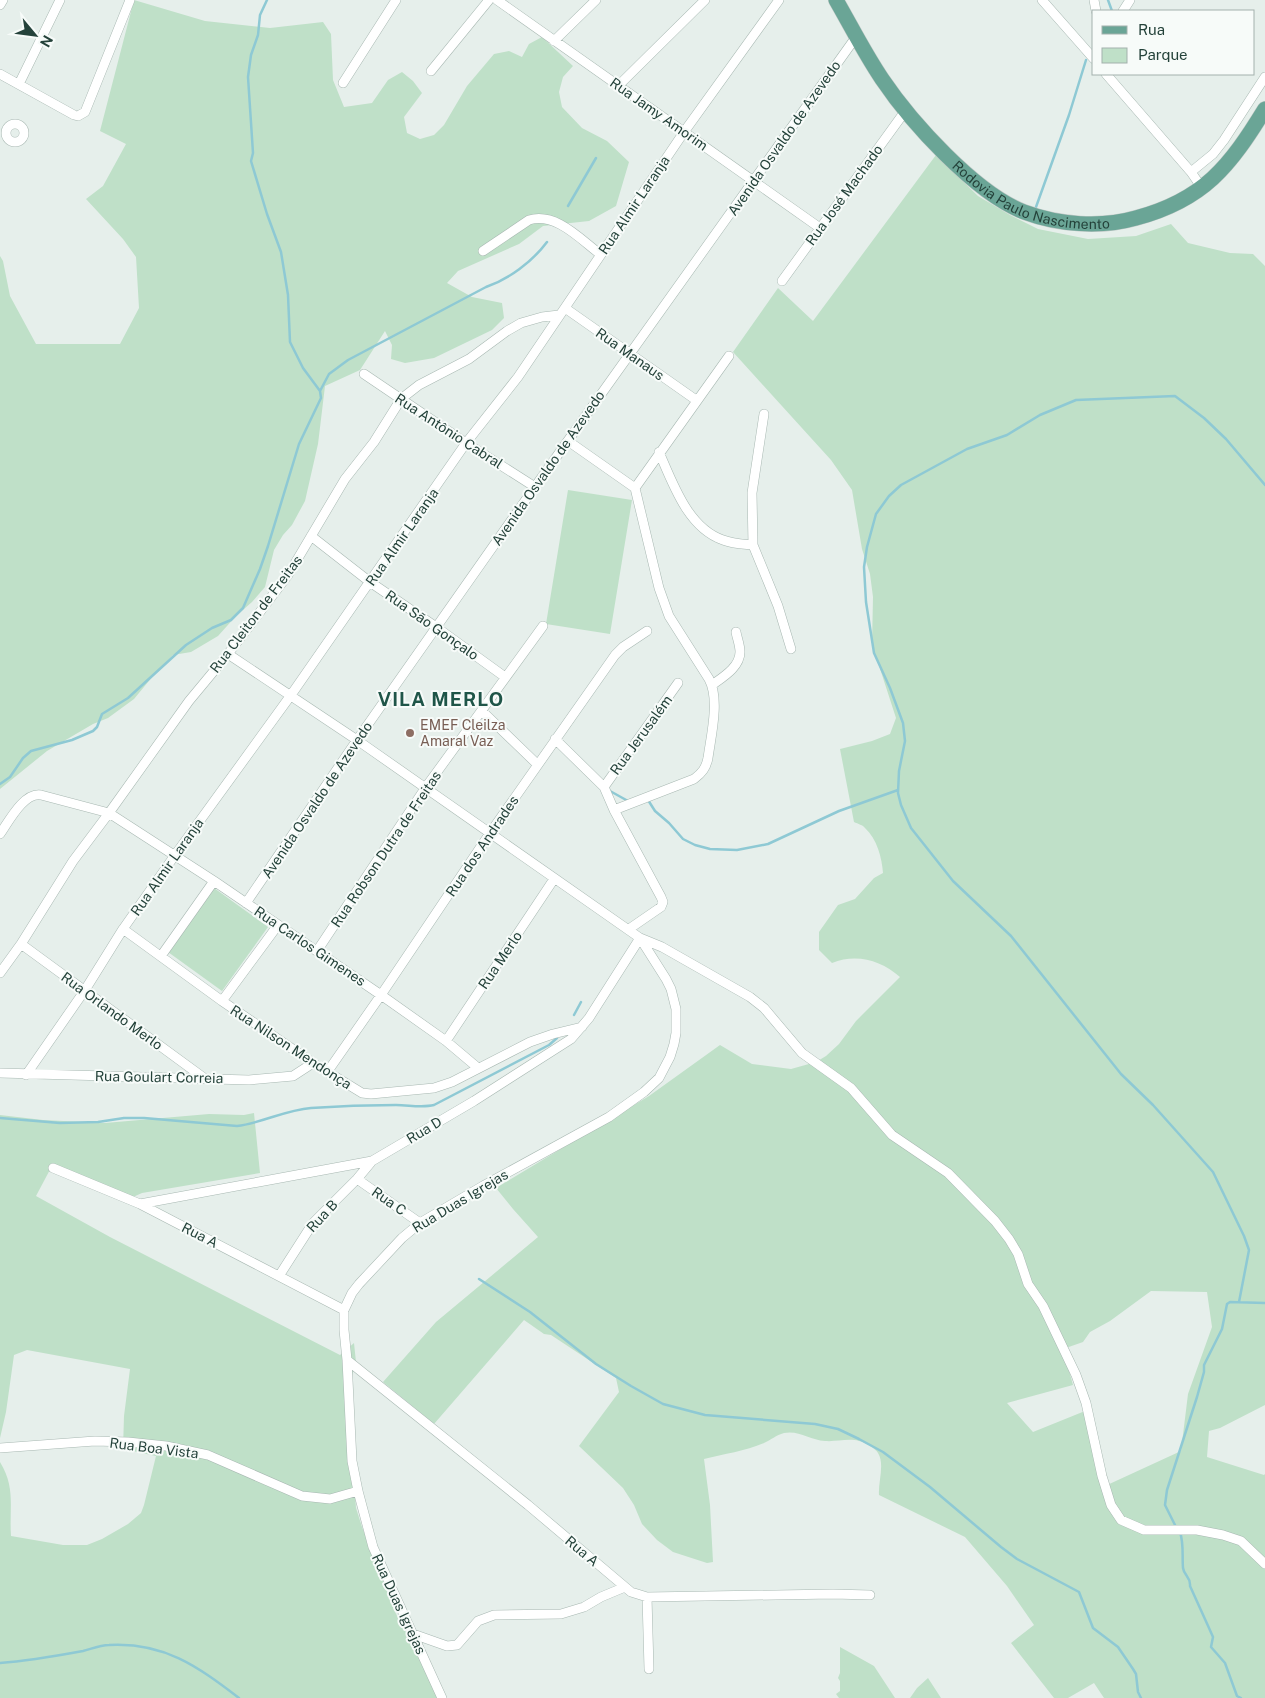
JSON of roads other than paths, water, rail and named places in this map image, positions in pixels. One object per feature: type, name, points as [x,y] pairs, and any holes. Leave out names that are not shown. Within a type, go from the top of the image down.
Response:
[{"type":"main road","name":"Rodovia Paulo Nascimento","points":[[836,0],[882,79],[935,144],[966,174],[983,187],[1008,204],[1025,212],[1062,221],[1103,224],[1124,222],[1161,210],[1183,200],[1202,188],[1221,172],[1235,155],[1265,109]]},
{"type":"street","points":[[0,5],[3,0]]},
{"type":"street","points":[[20,84],[60,0]]},
{"type":"street","points":[[0,74],[78,116],[85,112],[130,0]]},
{"type":"street","points":[[343,83],[396,0]]},
{"type":"street","points":[[431,71],[488,0]]},
{"type":"street","name":"Rua Jamy Amorim","points":[[497,0],[820,228]]},
{"type":"street","points":[[554,41],[596,0]]},
{"type":"street","points":[[620,86],[705,0]]},
{"type":"street","name":"Rua Almir Laranja","points":[[26,1075],[85,990],[123,929],[291,695],[466,443],[497,405],[684,132],[779,0]]},
{"type":"street","points":[[1042,0],[1092,56]]},
{"type":"street","name":"Avenida Osvaldo de Azevedo","points":[[246,903],[436,627],[856,37]]},
{"type":"street","points":[[1107,75],[1191,172],[1202,188]]},
{"type":"street","points":[[1191,172],[1213,154],[1224,140],[1265,77]]},
{"type":"street","name":"Rua José Machado","points":[[782,281],[906,110]]},
{"type":"street","points":[[0,121],[6,129]]},
{"type":"street","points":[[483,250],[529,220],[545,218],[560,224],[600,254]]},
{"type":"street","name":"Rua Manaus","points":[[562,312],[629,354],[696,400]]},
{"type":"street","name":"Rua Cleiton de Freitas","points":[[0,973],[21,944],[64,874],[190,701],[288,575],[345,479],[374,442],[401,399],[419,385],[469,359],[521,323],[562,312]]},
{"type":"street","points":[[635,488],[729,356]]},
{"type":"street","name":"Rua Antônio Cabral","points":[[364,374],[535,487]]},
{"type":"street","points":[[764,414],[752,494],[753,545],[778,606],[791,648]]},
{"type":"street","points":[[568,441],[635,488],[659,588],[669,616],[714,690],[708,758],[703,771],[694,779],[614,810]]},
{"type":"street","points":[[659,452],[680,497],[702,528],[722,540],[734,544],[753,545]]},
{"type":"street","name":"Rua São Gonçalo","points":[[311,536],[370,582],[506,677]]},
{"type":"street","name":"Rua Robson Dutra de Freitas","points":[[317,951],[426,787],[543,626]]},
{"type":"street","name":"Rua dos Andrades","points":[[328,1071],[382,995],[490,833],[615,655],[647,630]]},
{"type":"street","points":[[712,685],[728,673],[738,662],[740,652],[736,632]]},
{"type":"street","points":[[228,654],[426,787],[640,938],[670,952],[750,997],[764,1008],[802,1053],[850,1088],[892,1135],[948,1173],[995,1221],[1018,1254],[1028,1284],[1043,1306],[1076,1375],[1086,1402],[1102,1476],[1111,1505],[1121,1520],[1144,1530],[1197,1530],[1223,1535],[1240,1541],[1265,1564]]},
{"type":"street","name":"Rua Jerusalém","points":[[604,787],[678,683]]},
{"type":"street","points":[[482,711],[538,764]]},
{"type":"street","points":[[555,739],[604,787],[614,810],[662,900],[661,907],[628,929]]},
{"type":"street","name":"Rua Carlos Gimenes","points":[[0,834],[23,802],[32,795],[41,795],[110,813],[382,995],[446,1041],[478,1068]]},
{"type":"street","name":"Rua Merlo","points":[[446,1041],[554,879]]},
{"type":"street","points":[[161,956],[214,881]]},
{"type":"street","points":[[222,1001],[278,925]]},
{"type":"street","name":"Rua Nilson Mendonça","points":[[123,929],[222,1001],[355,1090],[371,1094],[434,1088],[452,1082],[478,1068]]},
{"type":"street","name":"Rua D","points":[[140,1204],[372,1161],[474,1101],[571,1039],[582,1027],[616,978],[640,938]]},
{"type":"street","name":"Rua Duas Igrejas","points":[[442,1698],[373,1547],[358,1491],[352,1461],[344,1310],[352,1293],[359,1284],[402,1238],[420,1223],[609,1117],[644,1092],[659,1078],[670,1057],[674,1044],[676,1009],[671,989],[666,979],[640,938]]},
{"type":"street","name":"Rua Orlando Merlo","points":[[21,944],[204,1078]]},
{"type":"street","points":[[478,1068],[530,1042],[562,1031],[582,1027]]},
{"type":"street","name":"Rua Goulart Correia","points":[[0,1073],[249,1080],[288,1076],[300,1072],[313,1063]]},
{"type":"street","name":"Rua B","points":[[279,1276],[313,1223],[357,1179],[372,1161]]},
{"type":"street","name":"Rua A","points":[[52,1168],[140,1204],[344,1310]]},
{"type":"street","name":"Rua C","points":[[357,1179],[420,1223]]},
{"type":"street","name":"Rua A","points":[[347,1360],[528,1505],[631,1592],[647,1597],[870,1595]]},
{"type":"street","name":"Rua Boa Vista","points":[[0,1448],[95,1441],[166,1446],[208,1455],[302,1496],[330,1499],[358,1491]]},
{"type":"street","points":[[413,1634],[447,1646],[457,1645],[478,1622],[494,1615],[561,1614],[584,1607],[601,1597],[625,1587]]},
{"type":"street","points":[[647,1597],[649,1668]]},
{"type":"waterway","points":[[0,784],[10,777],[23,758],[31,751],[72,740],[93,731],[97,727],[102,714],[128,698],[186,645],[212,628],[231,620],[243,608],[268,546],[299,444],[321,398],[320,391],[303,368],[290,342],[288,295],[281,252],[251,161],[253,153],[248,77],[251,55],[258,35],[260,15],[267,0]]},
{"type":"waterway","points":[[1108,0],[1112,10]]},
{"type":"waterway","points":[[1036,207],[1069,115],[1086,60]]},
{"type":"waterway","points":[[568,206],[596,158]]},
{"type":"waterway","points":[[320,391],[329,374],[348,360],[511,275],[527,263],[547,242]]},
{"type":"waterway","points":[[1239,1302],[1249,1250],[1213,1172],[1153,1105],[1121,1074],[1011,936],[953,881],[911,828],[898,793],[899,771],[905,741],[903,723],[874,653],[866,602],[864,567],[876,514],[889,496],[901,485],[967,449],[1007,435],[1040,415],[1076,400],[1175,396],[1204,418],[1226,439],[1265,485]]},
{"type":"waterway","points":[[648,800],[655,811],[683,839],[710,849],[737,850],[768,844],[839,811],[898,790]]},
{"type":"waterway","points":[[610,791],[628,801]]},
{"type":"waterway","points":[[574,1015],[581,1002]]},
{"type":"waterway","points":[[0,1118],[60,1123],[144,1118],[237,1126],[301,1109],[375,1105],[429,1106],[549,1045],[557,1038]]},
{"type":"waterway","points":[[479,1279],[530,1312],[596,1364],[663,1404],[705,1415],[815,1424],[838,1429],[883,1452],[930,1487],[1017,1559],[1079,1592],[1093,1628],[1118,1647],[1136,1674],[1138,1692],[1141,1698]]},
{"type":"waterway","points":[[1175,1525],[1165,1505],[1167,1490],[1197,1397],[1204,1365],[1222,1329],[1227,1304],[1230,1302],[1265,1303]]},
{"type":"waterway","points":[[1180,1532],[1184,1571],[1213,1637],[1211,1647],[1225,1663],[1237,1696],[1241,1698]]},
{"type":"waterway","points":[[0,1663],[83,1651],[106,1645],[129,1645],[163,1652],[179,1658],[194,1666],[239,1698]]},
{"type":"place","name":"EMEF Cleilza Amaral Vaz","points":[[410,733]]},
{"type":"district","name":"VILA MERLO","points":[[441,699]]}]
